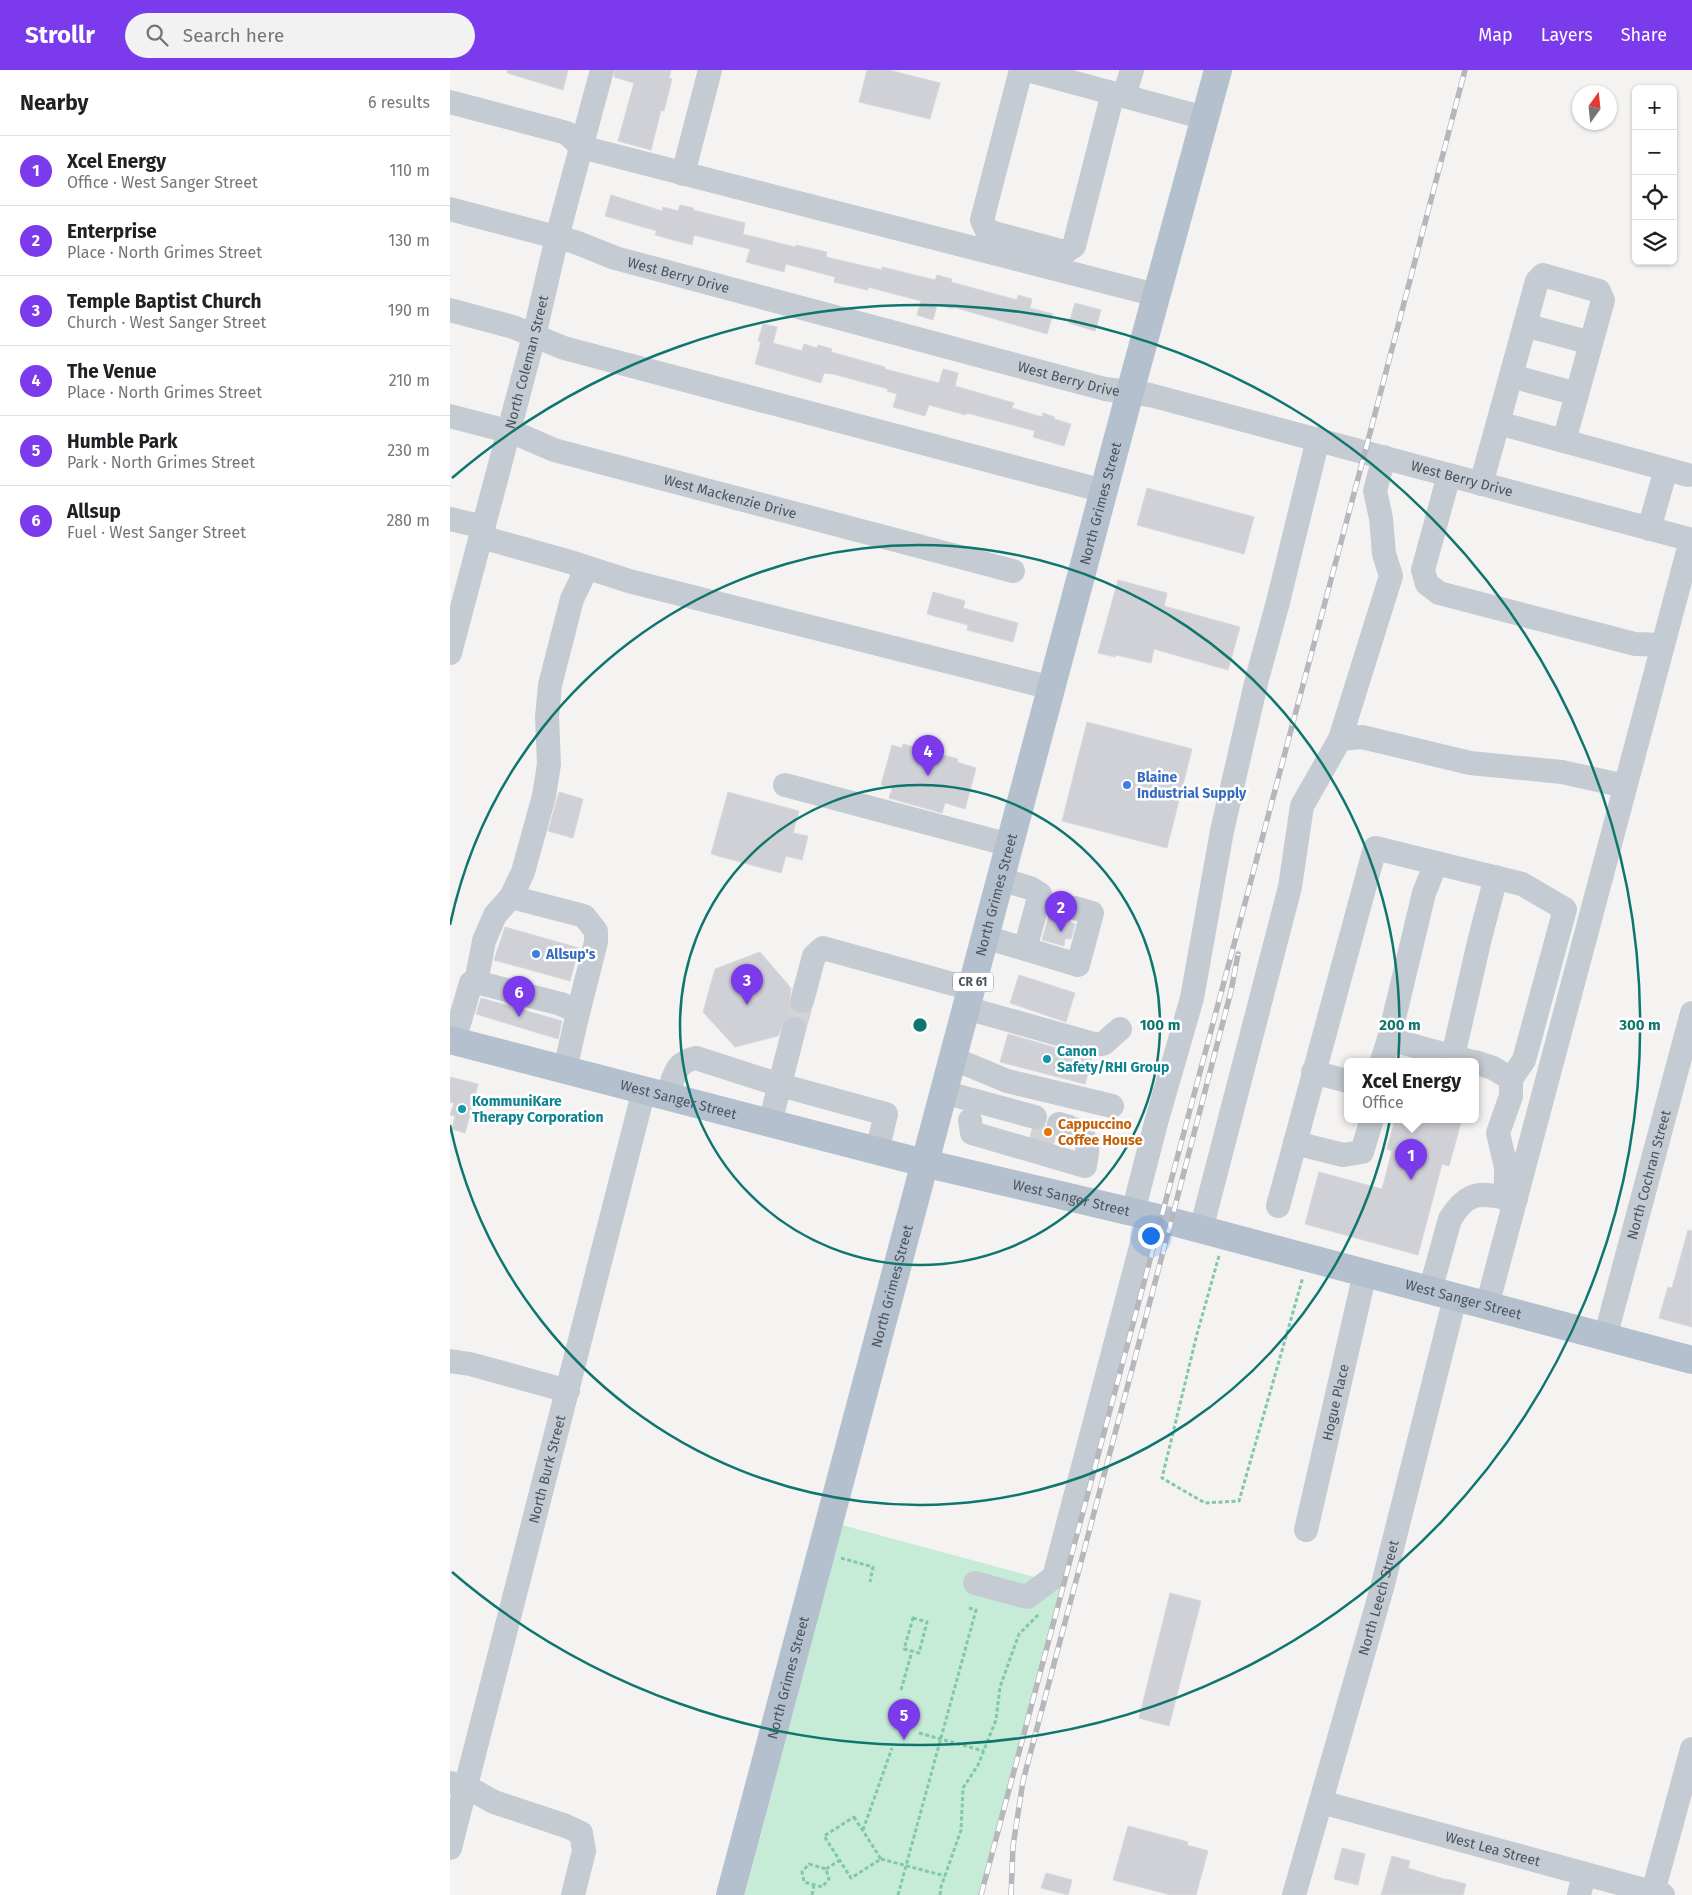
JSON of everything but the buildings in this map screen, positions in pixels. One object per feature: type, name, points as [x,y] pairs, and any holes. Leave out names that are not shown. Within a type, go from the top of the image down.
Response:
[{"type":"main road","name":"North Grimes Street","points":[[730,1895],[1130,392],[1218,70]]},
{"type":"main road","name":"West Sanger Street","points":[[452,1041],[566,1069],[924,1164],[1141,1214],[1692,1360]]},
{"type":"street","name":"North Coleman Street","points":[[450,653],[454,626],[482,532],[602,70]]},
{"type":"street","points":[[683,174],[710,70]]},
{"type":"street","points":[[1022,70],[982,220],[987,230],[1065,252],[1074,246],[1119,95],[1132,70]]},
{"type":"street","points":[[1027,70],[1069,75],[1119,95],[1205,118]]},
{"type":"street","points":[[450,102],[567,132],[582,147],[1156,295]]},
{"type":"street","name":"West Berry Drive","points":[[450,209],[575,242],[615,258],[1104,389],[1150,395],[1692,540]]},
{"type":"street","points":[[1481,484],[1537,281],[1544,276],[1599,291],[1603,300],[1564,442]]},
{"type":"street","points":[[450,310],[513,327],[564,348],[1104,491]]},
{"type":"street","points":[[1525,325],[1591,342]]},
{"type":"street","points":[[1511,376],[1577,394]]},
{"type":"street","name":"West Mackenzie Drive","points":[[450,416],[508,431],[554,450],[1013,571]]},
{"type":"street","points":[[1498,423],[1677,472],[1649,529]]},
{"type":"street","points":[[975,1583],[1028,1597],[1054,1577],[1141,1214],[1156,1123],[1192,998],[1224,822],[1257,679],[1318,439]]},
{"type":"street","points":[[1212,1233],[1290,887],[1302,806],[1340,739],[1391,576],[1384,554],[1381,518],[1375,491],[1384,457]]},
{"type":"street","points":[[1449,475],[1422,570],[1427,584],[1439,594],[1616,640],[1634,644],[1662,645]]},
{"type":"street","points":[[450,519],[482,532],[629,582],[1052,688]]},
{"type":"street","points":[[1487,1306],[1510,1198],[1692,540]]},
{"type":"street","points":[[476,982],[484,941],[495,915],[511,897],[523,872],[544,796],[548,764],[547,717],[550,685],[572,598],[587,568]]},
{"type":"street","points":[[1340,739],[1362,737],[1470,762],[1562,772],[1625,786]]},
{"type":"street","points":[[785,784],[1010,845]]},
{"type":"street","points":[[1278,1206],[1375,848],[1522,884],[1565,909],[1524,1060],[1511,1079],[1511,1096],[1498,1133],[1506,1167],[1506,1181],[1510,1198]]},
{"type":"street","points":[[1436,863],[1424,893],[1386,1050],[1450,1058]]},
{"type":"street","points":[[1466,1058],[1480,938],[1496,877]]},
{"type":"street","points":[[1000,879],[1030,888],[1040,894],[1025,949]]},
{"type":"street","points":[[511,897],[584,916],[596,931],[596,942],[566,1069]]},
{"type":"street","points":[[985,937],[1078,965],[1092,913],[1075,908]]},
{"type":"street","points":[[802,1001],[814,956],[823,948],[1094,1044],[1103,1044],[1120,1029]]},
{"type":"street","points":[[452,1041],[467,993],[471,984],[476,982],[560,1004],[574,1010],[577,1017]]},
{"type":"street","name":"North Cochran Street","points":[[1605,1338],[1692,1013]]},
{"type":"street","points":[[770,1123],[794,1029]]},
{"type":"street","name":"North Burk Street","points":[[450,1848],[458,1785],[568,1391],[656,1093],[677,1068],[688,1060],[696,1058],[780,1085],[886,1114],[877,1151]]},
{"type":"street","points":[[952,1058],[1007,1080],[1112,1106]]},
{"type":"street","points":[[1479,1064],[1493,1068],[1511,1079]]},
{"type":"street","points":[[1313,1072],[1344,1080]]},
{"type":"street","points":[[940,1104],[1033,1126],[970,1120],[940,1104]]},
{"type":"street","points":[[970,1120],[972,1133],[1085,1163]]},
{"type":"street","points":[[1295,1143],[1343,1155],[1362,1152],[1371,1123]]},
{"type":"street","points":[[1057,1132],[1080,1152],[1085,1163],[1078,1198]]},
{"type":"street","name":"North Leech Street","points":[[1294,1895],[1382,1588],[1443,1295],[1450,1219],[1457,1209],[1469,1198],[1482,1193],[1510,1198]]},
{"type":"street","name":"Hogue Place","points":[[1306,1530],[1365,1273]]},
{"type":"street","points":[[450,1361],[470,1364],[568,1391]]},
{"type":"street","points":[[1658,1894],[1692,1749]]},
{"type":"street","points":[[458,1785],[494,1802],[566,1826],[581,1833],[584,1851],[573,1895]]},
{"type":"street","name":"West Lea Street","points":[[1321,1802],[1582,1884],[1658,1894]]},
{"type":"path","points":[[1212,1233],[1197,1334],[1162,1478],[1205,1503],[1239,1501],[1309,1258]]},
{"type":"path","points":[[840,1558],[874,1567],[870,1582]]},
{"type":"path","points":[[898,1895],[976,1610],[969,1608]]},
{"type":"path","points":[[940,1895],[961,1830],[963,1788],[978,1766],[996,1720],[1000,1687],[1019,1634],[1044,1609]]},
{"type":"path","points":[[912,1618],[927,1622],[919,1653],[912,1651],[904,1649],[912,1618]]},
{"type":"path","points":[[901,1690],[912,1651]]},
{"type":"path","points":[[919,1733],[984,1751]]},
{"type":"path","points":[[862,1831],[892,1748]]},
{"type":"path","points":[[881,1859],[851,1878],[824,1836],[854,1817],[881,1859],[945,1876]]},
{"type":"path","points":[[826,1869],[829,1879],[822,1887],[804,1882],[802,1872],[809,1864],[826,1869],[840,1860]]},
{"type":"path","points":[[812,1895],[814,1885]]},
{"type":"green space","points":[[842,1525],[1064,1585],[982,1895],[745,1895]]},
{"type":"tunnel","points":[[794,1029],[802,1001]]},
{"type":"tunnel","points":[[1031,1134],[1055,1141]]},
{"type":"railway","points":[[981,1895],[1465,70]]},
{"type":"railway","points":[[1011,1895],[1013,1846],[1023,1781],[1171,1222],[1231,991],[1238,954]]},
{"type":"place","name":"The Venue","points":[[928,776]]},
{"type":"place","name":"Blaine Industrial Supply","points":[[1127,785]]},
{"type":"place","name":"Enterprise","points":[[1061,932]]},
{"type":"place","name":"Allsup's","points":[[536,954]]},
{"type":"place","name":"Temple Baptist Church","points":[[747,1005]]},
{"type":"place","name":"Allsup","points":[[519,1017]]},
{"type":"place","name":"Canon Safety/RHI Group","points":[[1047,1059]]},
{"type":"place","name":"KommuniKare Therapy Corporation","points":[[462,1109]]},
{"type":"place","name":"Cappuccino Coffee House","points":[[1048,1132]]},
{"type":"place","name":"Xcel Energy","points":[[1411,1180]]},
{"type":"place","name":"Humble Park","points":[[904,1740]]}]
